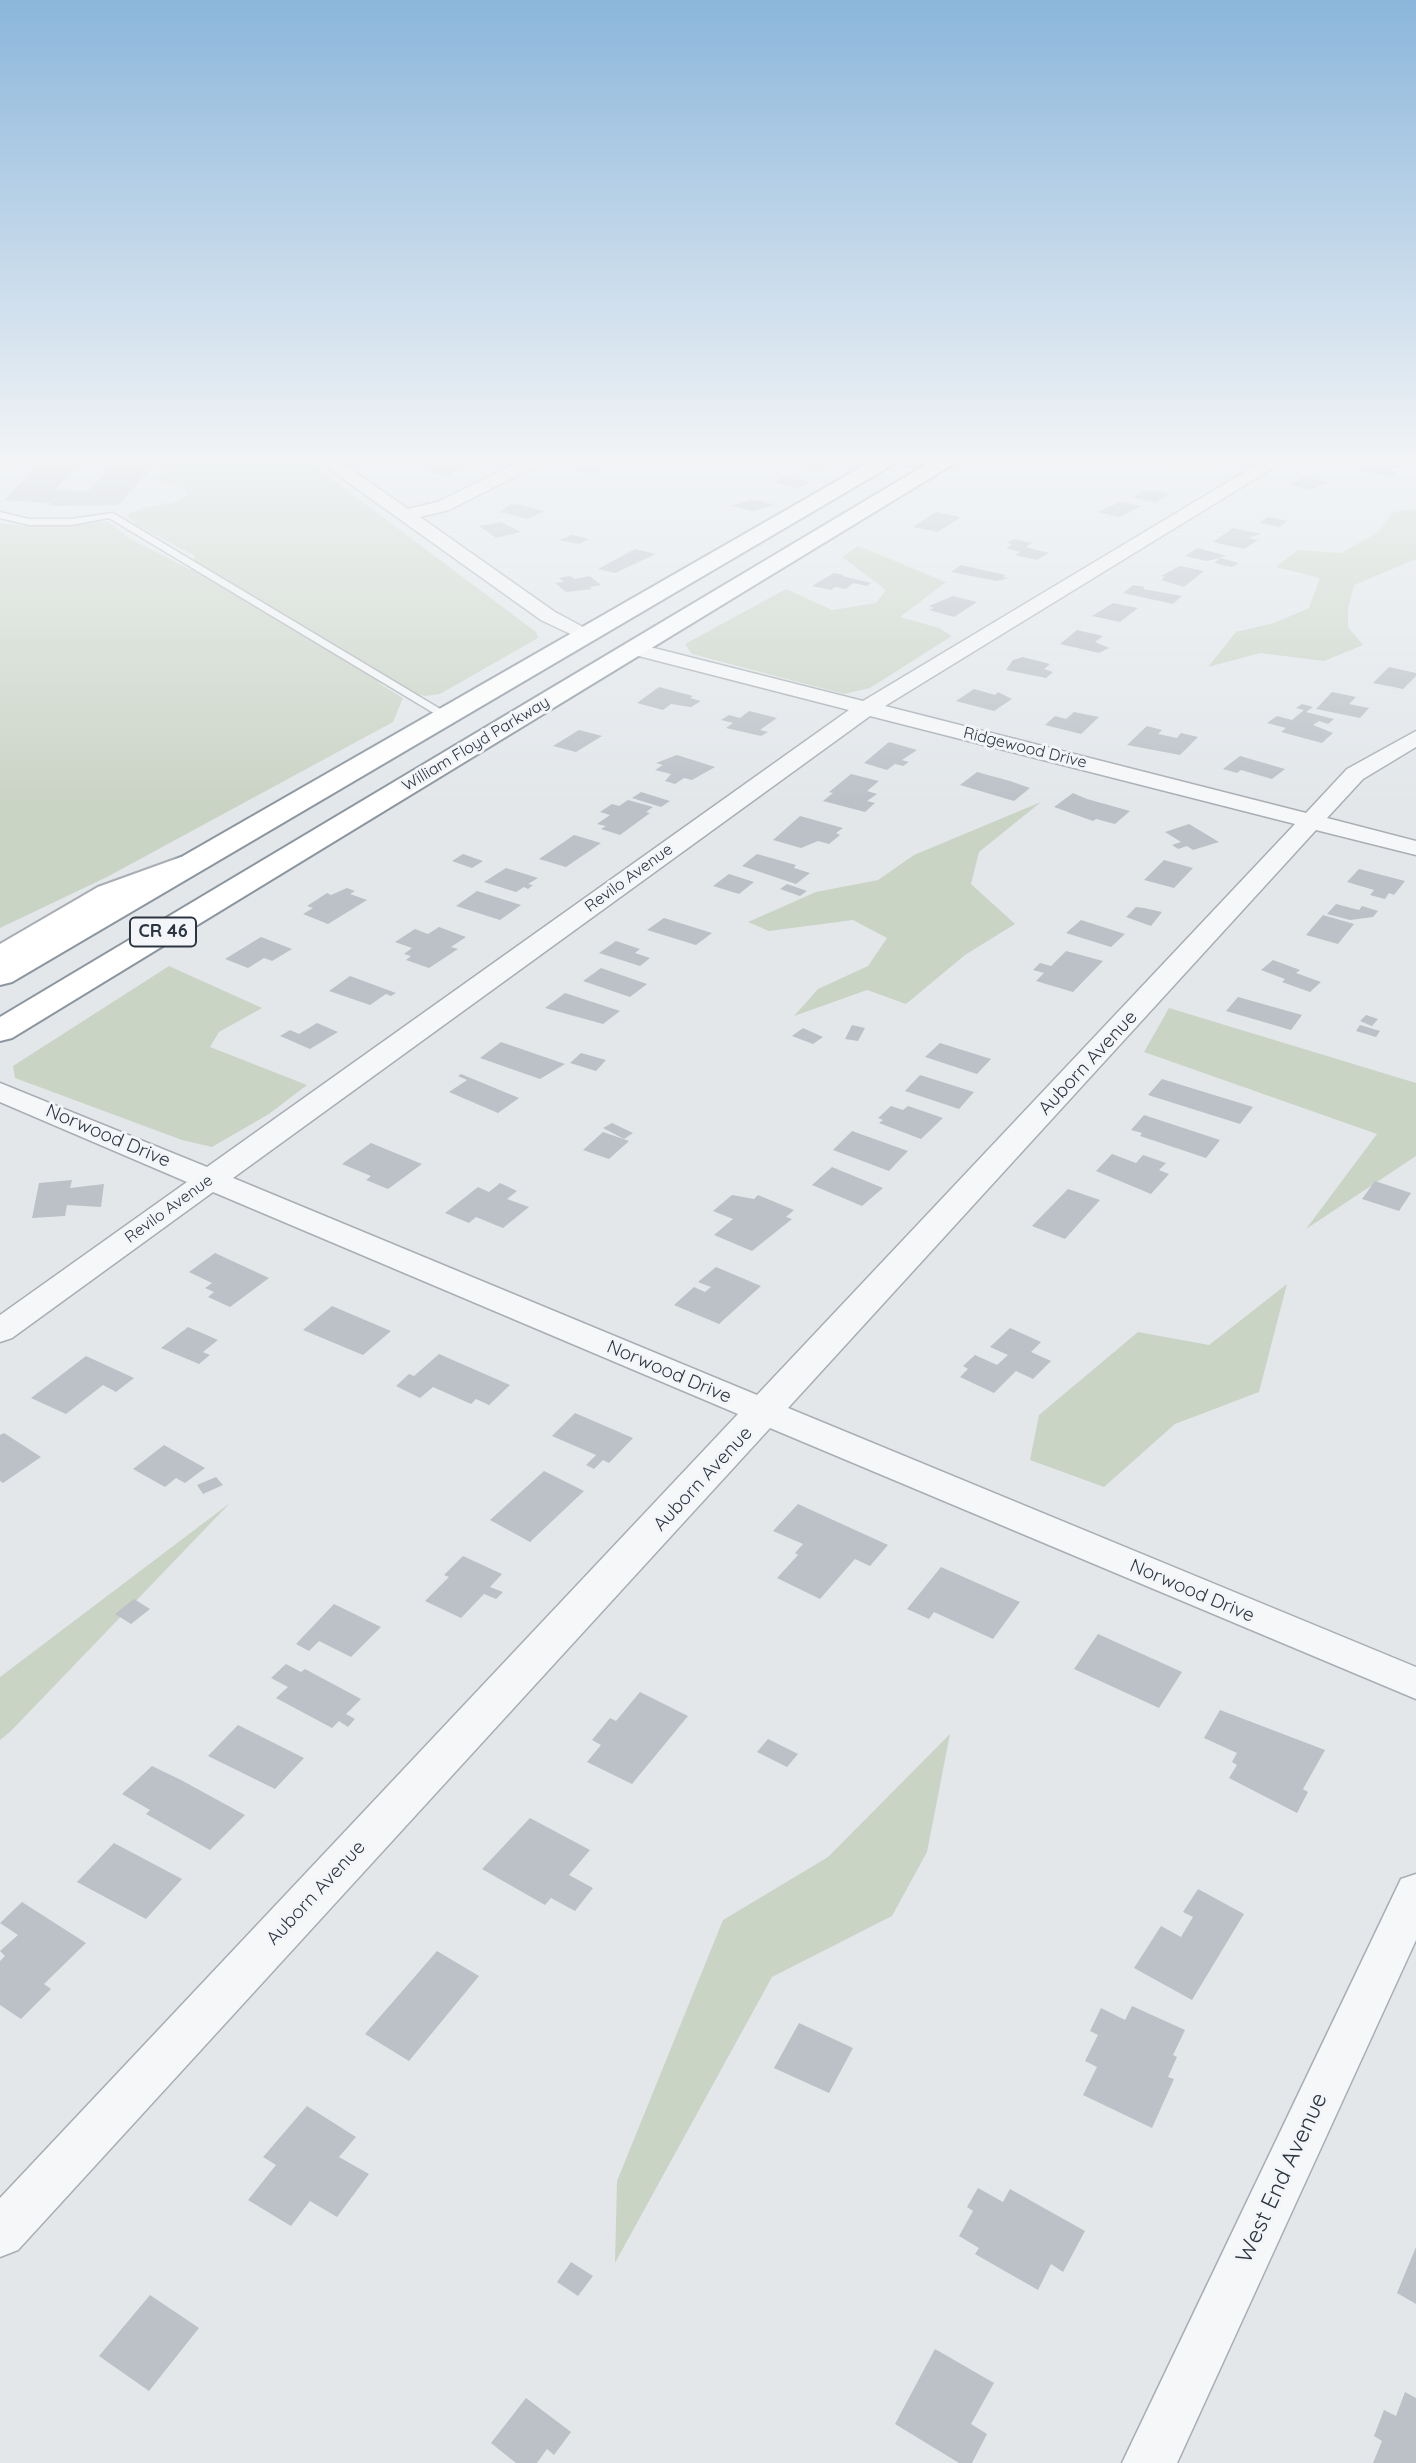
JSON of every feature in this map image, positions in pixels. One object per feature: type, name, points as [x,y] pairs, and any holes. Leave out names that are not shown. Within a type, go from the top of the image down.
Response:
[{"type":"main road","name":"William Floyd Parkway","points":[[0,975],[695,573]]},
{"type":"main road","name":"William Floyd Parkway","points":[[2,1029],[761,573]]},
{"type":"main road","points":[[588,635],[634,649]]},
{"type":"main road","points":[[0,957],[109,894],[205,856]]},
{"type":"street","points":[[486,573],[548,616],[588,635]]},
{"type":"street","name":"Revilo Avenue","points":[[0,1331],[866,708],[1090,573]]},
{"type":"street","name":"Ridgewood Drive","points":[[634,649],[1416,848]]},
{"type":"street","name":"Auborn Avenue","points":[[0,2233],[1356,775],[1416,738]]},
{"type":"street","name":"Norwood Drive","points":[[0,1092],[1416,1684]]},
{"type":"street","name":"West End Avenue","points":[[1149,2463],[1416,1892]]},
{"type":"lane","points":[[207,573],[446,716]]},
{"type":"green space","points":[[0,573],[457,573],[536,632],[538,638],[440,694],[425,696],[377,682],[403,698],[393,722],[107,877],[0,928]]},
{"type":"green space","points":[[863,573],[924,573],[946,582],[900,617],[939,628],[952,636],[870,688],[844,694],[692,654],[685,644],[786,589],[832,610],[876,603],[886,590]]},
{"type":"green space","points":[[1300,573],[1383,573],[1354,585],[1348,609],[1348,627],[1363,645],[1324,661],[1260,653],[1208,667],[1236,632],[1274,623],[1309,608],[1320,578]]},
{"type":"green space","points":[[1041,802],[979,852],[971,884],[1015,924],[965,955],[906,1004],[867,990],[794,1016],[818,989],[868,966],[887,938],[853,920],[769,931],[748,922],[816,892],[878,880],[914,855]]},
{"type":"green space","points":[[169,966],[262,1008],[219,1032],[210,1047],[307,1085],[269,1114],[212,1147],[182,1140],[15,1078],[13,1066]]},
{"type":"green space","points":[[1169,1008],[1416,1083],[1416,1156],[1306,1229],[1377,1134],[1144,1052]]},
{"type":"green space","points":[[1287,1284],[1259,1392],[1175,1424],[1104,1487],[1030,1460],[1039,1415],[1138,1332],[1209,1345]]},
{"type":"green space","points":[[230,1503],[10,1732],[0,1740],[0,1677]]},
{"type":"green space","points":[[950,1734],[927,1852],[892,1916],[772,1977],[615,2263],[617,2181],[723,1920],[828,1857]]},
{"type":"building","points":[[834,573],[871,583],[867,586],[853,583],[846,589],[835,587],[831,590],[812,586]]},
{"type":"building","points":[[956,573],[997,573],[1009,578],[997,581]]},
{"type":"building","points":[[1167,573],[1202,573],[1184,587],[1161,580],[1165,577],[1161,576]]},
{"type":"building","points":[[570,576],[575,579],[590,576],[601,585],[589,587],[592,589],[566,592],[555,583],[564,582],[559,578]]},
{"type":"building","points":[[1133,585],[1182,596],[1173,604],[1123,593]]},
{"type":"building","points":[[953,596],[977,602],[954,617],[929,610],[934,608],[929,606]]},
{"type":"building","points":[[1113,603],[1138,608],[1120,622],[1092,616]]},
{"type":"building","points":[[1077,630],[1103,636],[1095,642],[1109,648],[1099,653],[1060,644]]},
{"type":"building","points":[[1023,657],[1050,664],[1044,669],[1053,672],[1046,678],[1006,670],[1013,660]]},
{"type":"building","points":[[1389,667],[1416,673],[1416,676],[1403,689],[1373,683]]},
{"type":"building","points":[[659,687],[693,696],[690,698],[701,701],[691,707],[671,704],[663,710],[637,703]]},
{"type":"building","points":[[974,689],[995,695],[998,692],[1012,699],[994,711],[956,701]]},
{"type":"building","points":[[1332,692],[1356,697],[1349,704],[1369,708],[1360,718],[1316,709]]},
{"type":"building","points":[[1302,704],[1313,707],[1306,712],[1334,719],[1328,724],[1319,721],[1313,725],[1333,733],[1322,743],[1281,732],[1286,728],[1267,723],[1277,716],[1292,720],[1304,710],[1296,708]]},
{"type":"building","points":[[749,711],[777,718],[760,730],[768,732],[761,736],[726,728],[733,723],[721,720],[729,715],[740,718]]},
{"type":"building","points":[[1074,712],[1099,717],[1081,734],[1045,725],[1055,716],[1066,719]]},
{"type":"building","points":[[1147,726],[1162,730],[1158,734],[1177,738],[1181,733],[1198,737],[1180,755],[1127,745]]},
{"type":"building","points":[[579,730],[602,736],[576,752],[553,746]]},
{"type":"building","points":[[889,742],[917,750],[902,760],[909,762],[903,766],[895,764],[887,770],[864,763]]},
{"type":"building","points":[[677,755],[715,767],[692,780],[684,778],[675,784],[665,781],[671,774],[655,770],[663,765],[656,763]]},
{"type":"building","points":[[1240,756],[1285,769],[1272,779],[1241,770],[1237,773],[1223,769]]},
{"type":"building","points":[[977,772],[1030,788],[1014,801],[960,785]]},
{"type":"building","points":[[851,774],[879,781],[867,791],[877,794],[867,801],[875,803],[865,812],[823,801],[833,793],[829,792]]},
{"type":"building","points":[[641,792],[670,801],[661,807],[632,798]]},
{"type":"building","points":[[1073,793],[1130,811],[1115,824],[1096,819],[1093,821],[1054,807]]},
{"type":"building","points":[[628,800],[653,807],[646,812],[650,813],[620,835],[601,829],[606,826],[597,824],[610,815],[600,812],[612,804],[619,806]]},
{"type":"building","points":[[800,816],[843,828],[836,833],[840,835],[829,844],[818,841],[801,848],[773,840]]},
{"type":"building","points":[[1189,824],[1219,842],[1193,850],[1187,846],[1178,849],[1172,845],[1181,842],[1165,832]]},
{"type":"building","points":[[574,835],[601,843],[566,867],[539,859]]},
{"type":"building","points":[[463,854],[483,861],[472,868],[452,861]]},
{"type":"building","points":[[757,854],[796,865],[794,868],[810,873],[796,884],[742,866]]},
{"type":"building","points":[[1164,860],[1193,868],[1174,888],[1144,880]]},
{"type":"building","points":[[506,868],[538,878],[528,884],[533,885],[528,889],[524,887],[516,892],[484,882]]},
{"type":"building","points":[[1359,869],[1405,881],[1394,895],[1389,893],[1385,899],[1370,895],[1374,890],[1347,882]]},
{"type":"building","points":[[729,874],[754,882],[739,894],[713,886]]},
{"type":"building","points":[[787,884],[807,891],[800,896],[780,889]]},
{"type":"building","points":[[347,888],[355,891],[350,894],[367,900],[328,924],[303,914],[313,908],[307,906],[327,893],[331,895]]},
{"type":"building","points":[[477,891],[521,905],[500,920],[456,906]]},
{"type":"building","points":[[1336,904],[1359,910],[1362,906],[1378,911],[1373,917],[1350,920],[1327,914]]},
{"type":"building","points":[[1136,907],[1162,912],[1151,926],[1126,917]]},
{"type":"building","points":[[1323,915],[1354,924],[1338,944],[1306,935]]},
{"type":"building","points":[[664,918],[712,933],[696,945],[647,930]]},
{"type":"building","points":[[1081,920],[1125,934],[1111,947],[1066,933]]},
{"type":"building","points":[[439,927],[466,937],[451,947],[458,949],[429,968],[406,960],[411,956],[404,954],[412,948],[395,942],[415,929],[428,934]]},
{"type":"building","points":[[261,937],[292,949],[272,961],[264,958],[248,968],[225,959]]},
{"type":"building","points":[[616,941],[640,949],[635,953],[650,958],[640,966],[599,953]]},
{"type":"building","points":[[1066,951],[1103,961],[1073,992],[1036,981],[1044,973],[1033,970],[1040,963],[1051,966]]},
{"type":"building","points":[[1273,960],[1300,970],[1296,973],[1321,982],[1310,992],[1282,982],[1285,979],[1261,970]]},
{"type":"building","points":[[601,968],[647,984],[630,997],[583,981]]},
{"type":"building","points":[[350,976],[396,993],[391,996],[386,994],[370,1005],[329,991]]},
{"type":"building","points":[[565,993],[620,1011],[603,1024],[545,1008]]},
{"type":"building","points":[[1238,997],[1302,1015],[1291,1030],[1226,1011]]},
{"type":"building","points":[[1366,1015],[1378,1019],[1372,1026],[1360,1021]]},
{"type":"building","points":[[317,1023],[338,1032],[310,1049],[280,1036],[290,1030],[299,1034]]},
{"type":"building","points":[[852,1025],[865,1028],[858,1041],[845,1039]]},
{"type":"building","points":[[1360,1025],[1380,1031],[1376,1037],[1356,1031]]},
{"type":"building","points":[[803,1028],[823,1037],[813,1044],[792,1036]]},
{"type":"building","points":[[501,1042],[565,1064],[540,1079],[480,1058]]},
{"type":"building","points":[[940,1043],[991,1059],[977,1074],[925,1057]]},
{"type":"building","points":[[581,1053],[606,1060],[596,1071],[570,1063]]},
{"type":"building","points":[[461,1074],[519,1098],[498,1113],[449,1092],[467,1080],[458,1076]]},
{"type":"building","points":[[920,1075],[974,1092],[959,1109],[905,1091]]},
{"type":"building","points":[[1162,1079],[1253,1107],[1240,1124],[1148,1095]]},
{"type":"building","points":[[891,1106],[903,1110],[908,1106],[943,1118],[921,1139],[879,1123],[883,1120],[878,1118]]},
{"type":"building","points":[[1144,1115],[1220,1140],[1206,1158],[1140,1136],[1142,1133],[1131,1130]]},
{"type":"building","points":[[612,1123],[633,1133],[624,1139],[603,1128]]},
{"type":"building","points":[[852,1131],[908,1151],[889,1171],[833,1150]]},
{"type":"building","points":[[603,1132],[629,1141],[609,1159],[583,1150]]},
{"type":"building","points":[[371,1143],[422,1164],[388,1189],[366,1180],[371,1176],[342,1164]]},
{"type":"building","points":[[1112,1154],[1136,1163],[1143,1155],[1166,1163],[1159,1170],[1169,1174],[1151,1194],[1096,1171]]},
{"type":"building","points":[[832,1167],[883,1188],[862,1206],[812,1185]]},
{"type":"building","points":[[72,1180],[70,1188],[104,1184],[101,1207],[67,1205],[65,1216],[32,1218],[39,1183]]},
{"type":"building","points":[[1375,1181],[1411,1193],[1399,1211],[1362,1199]]},
{"type":"building","points":[[500,1183],[517,1191],[507,1199],[529,1207],[503,1228],[476,1217],[469,1223],[445,1213],[478,1187],[489,1192]]},
{"type":"building","points":[[1068,1189],[1100,1200],[1065,1239],[1032,1226]]},
{"type":"building","points":[[732,1195],[754,1199],[758,1195],[794,1210],[786,1217],[792,1219],[752,1251],[714,1235],[733,1219],[713,1211]]},
{"type":"building","points":[[215,1253],[269,1278],[230,1307],[208,1297],[214,1292],[205,1288],[212,1283],[189,1272]]},
{"type":"building","points":[[716,1267],[761,1286],[719,1324],[674,1305],[694,1287],[705,1292],[711,1287],[698,1282]]},
{"type":"building","points":[[332,1306],[391,1331],[363,1355],[303,1330]]},
{"type":"building","points":[[188,1327],[218,1340],[203,1352],[210,1355],[199,1364],[161,1348]]},
{"type":"building","points":[[1010,1328],[1041,1342],[1031,1352],[1051,1361],[1033,1379],[1016,1371],[994,1393],[960,1377],[968,1369],[963,1366],[975,1355],[997,1365],[1008,1355],[990,1347]]},
{"type":"building","points":[[439,1354],[510,1385],[489,1405],[476,1399],[471,1404],[433,1387],[420,1398],[396,1386],[409,1374],[414,1376]]},
{"type":"building","points":[[86,1356],[134,1378],[116,1392],[103,1385],[66,1414],[31,1398]]},
{"type":"building","points":[[575,1413],[633,1438],[609,1463],[603,1460],[594,1469],[586,1465],[596,1455],[552,1436]]},
{"type":"building","points":[[4,1433],[41,1457],[3,1483],[0,1481],[0,1435]]},
{"type":"building","points":[[164,1445],[205,1468],[185,1483],[176,1478],[165,1487],[133,1469]]},
{"type":"building","points":[[544,1471],[584,1491],[530,1542],[490,1520]]},
{"type":"building","points":[[216,1477],[223,1485],[203,1494],[197,1485]]},
{"type":"building","points":[[798,1504],[888,1545],[870,1566],[855,1559],[820,1599],[777,1578],[798,1555],[795,1553],[803,1544],[773,1531]]},
{"type":"building","points":[[463,1556],[502,1574],[490,1587],[503,1592],[496,1599],[484,1594],[461,1618],[425,1601],[449,1577],[444,1575]]},
{"type":"building","points":[[941,1567],[1020,1602],[993,1639],[934,1612],[929,1619],[907,1609]]},
{"type":"building","points":[[134,1599],[150,1609],[131,1624],[115,1614]]},
{"type":"building","points":[[334,1604],[381,1627],[351,1657],[319,1641],[309,1651],[296,1644]]},
{"type":"building","points":[[1098,1634],[1182,1672],[1159,1708],[1074,1669]]},
{"type":"building","points":[[286,1664],[301,1672],[305,1669],[361,1699],[346,1714],[355,1719],[348,1727],[339,1721],[332,1728],[276,1698],[288,1687],[271,1678]]},
{"type":"building","points":[[640,1692],[688,1716],[632,1784],[587,1762],[601,1745],[592,1740],[610,1718],[616,1721]]},
{"type":"building","points":[[1220,1710],[1325,1750],[1303,1789],[1308,1792],[1297,1813],[1229,1778],[1237,1765],[1232,1762],[1237,1753],[1204,1738]]},
{"type":"building","points":[[238,1725],[304,1758],[275,1789],[208,1756]]},
{"type":"building","points":[[768,1739],[798,1754],[787,1767],[757,1752]]},
{"type":"building","points":[[152,1766],[245,1815],[210,1850],[146,1814],[150,1810],[122,1794]]},
{"type":"building","points":[[530,1818],[590,1850],[569,1875],[593,1888],[575,1911],[551,1898],[545,1905],[482,1869]]},
{"type":"building","points":[[114,1843],[182,1879],[146,1919],[77,1882]]},
{"type":"building","points":[[1198,1889],[1244,1914],[1192,2000],[1134,1968],[1161,1926],[1181,1937],[1193,1917],[1183,1912]]},
{"type":"building","points":[[22,1902],[86,1943],[44,1984],[51,1989],[21,2019],[0,2005],[0,1961],[5,1956],[0,1951],[18,1935],[0,1923]]},
{"type":"building","points":[[437,1951],[479,1976],[409,2061],[365,2034]]},
{"type":"building","points":[[1132,2006],[1185,2030],[1173,2055],[1177,2057],[1168,2077],[1174,2079],[1152,2128],[1083,2095],[1097,2067],[1085,2061],[1098,2035],[1090,2031],[1101,2008],[1125,2020]]},
{"type":"building","points":[[799,2023],[853,2048],[829,2093],[774,2068]]},
{"type":"building","points":[[307,2106],[356,2137],[339,2157],[369,2174],[337,2217],[310,2201],[291,2226],[248,2200],[276,2165],[263,2157]]},
{"type":"building","points":[[978,2188],[1003,2202],[1010,2189],[1085,2231],[1063,2272],[1051,2264],[1038,2290],[975,2254],[979,2248],[959,2236],[973,2211],[967,2207]]},
{"type":"building","points":[[1416,2247],[1416,2304],[1397,2293]]},
{"type":"building","points":[[571,2262],[593,2276],[578,2296],[557,2282]]},
{"type":"building","points":[[150,2295],[199,2328],[149,2391],[99,2356]]},
{"type":"building","points":[[935,2349],[994,2383],[971,2424],[987,2434],[972,2463],[959,2463],[895,2424]]},
{"type":"building","points":[[1405,2392],[1416,2398],[1416,2463],[1373,2463],[1382,2441],[1374,2436],[1384,2410],[1396,2416]]},
{"type":"building","points":[[526,2398],[571,2432],[554,2455],[547,2449],[537,2463],[516,2463],[491,2443]]}]
